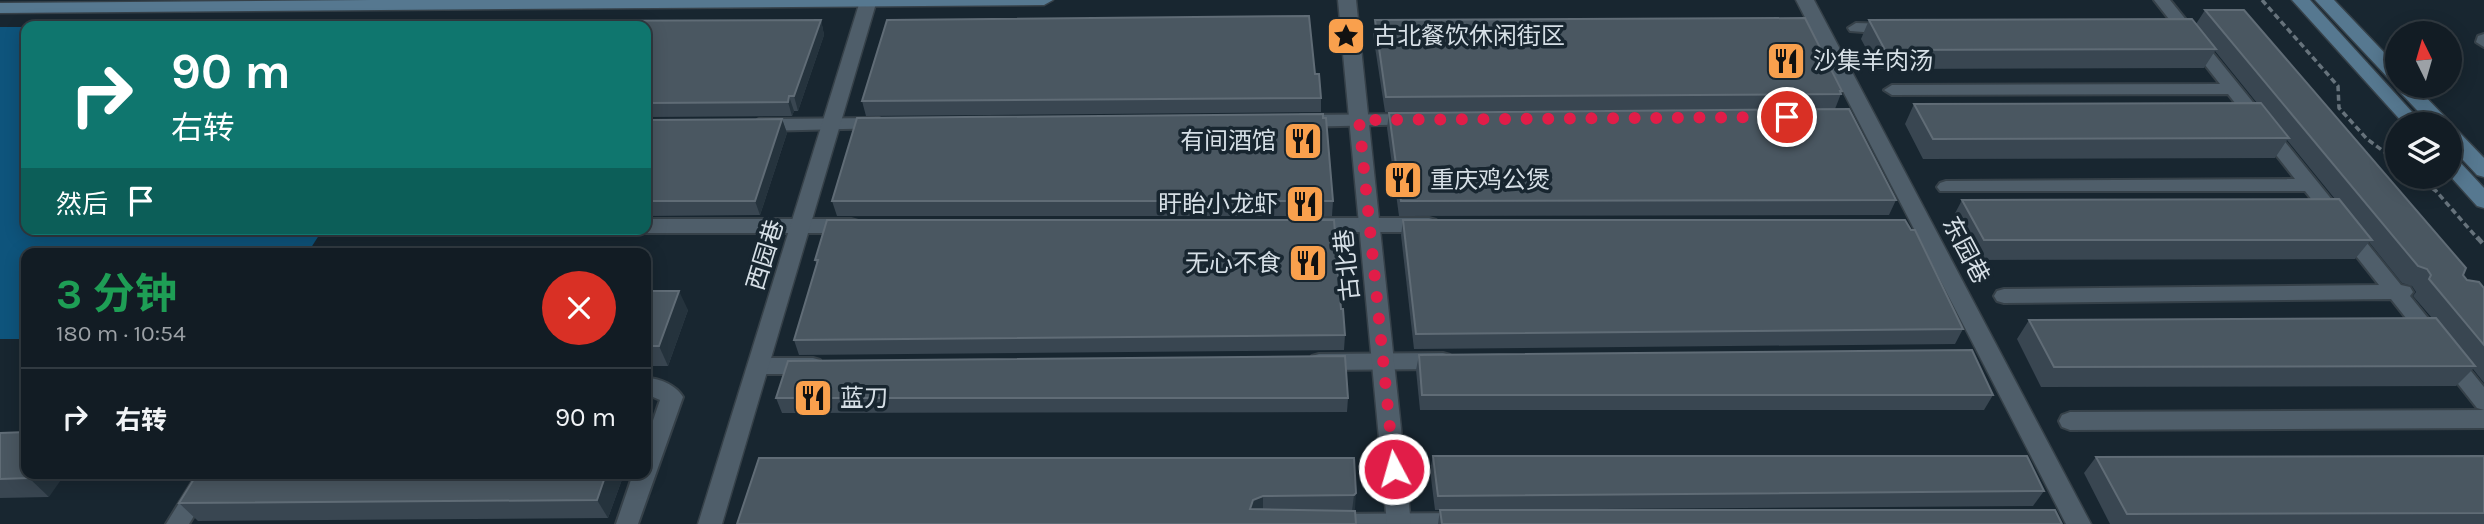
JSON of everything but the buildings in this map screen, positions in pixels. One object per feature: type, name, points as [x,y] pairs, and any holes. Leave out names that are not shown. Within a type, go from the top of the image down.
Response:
[{"type":"street","name":"西园巷","points":[[710,524],[869,0]]},
{"type":"street","points":[[0,8],[200,3],[1044,0]]},
{"type":"street","name":"古北巷","points":[[1347,0],[1399,524]]},
{"type":"street","name":"东园巷","points":[[1805,0],[1860,117],[1923,225],[2077,521]]},
{"type":"street","points":[[2301,0],[2403,112]]},
{"type":"street","points":[[2324,0],[2385,64]]},
{"type":"street","points":[[2416,98],[2430,112]]},
{"type":"street","points":[[2462,147],[2484,170]]},
{"type":"street","points":[[2462,177],[2484,201]]},
{"type":"lane","points":[[2162,0],[2399,292],[2484,402]]},
{"type":"lane","points":[[1856,28],[1911,29]]},
{"type":"lane","points":[[2158,29],[2185,30]]},
{"type":"lane","points":[[1892,90],[2233,89]]},
{"type":"lane","points":[[1290,121],[1427,120]]},
{"type":"lane","points":[[739,125],[901,124]]},
{"type":"lane","points":[[1946,187],[2310,185]]},
{"type":"lane","points":[[1286,226],[1453,225]]},
{"type":"lane","points":[[1896,225],[1923,225]]},
{"type":"lane","points":[[651,226],[870,226]]},
{"type":"lane","points":[[2004,296],[2399,292]]},
{"type":"lane","points":[[1963,355],[1991,354]]},
{"type":"lane","points":[[1300,362],[1466,360]]},
{"type":"lane","points":[[758,366],[827,366]]},
{"type":"lane","points":[[651,386],[671,397],[651,455]]},
{"type":"lane","points":[[2070,421],[2484,419]]},
{"type":"lane","points":[[177,524],[206,479]]},
{"type":"lane","points":[[627,524],[643,479]]},
{"type":"lane","points":[[2048,518],[2077,521]]},
{"type":"lane","points":[[1304,524],[1482,522]]},
{"type":"path","points":[[2262,0],[2338,86],[2339,108],[2367,139],[2385,152]]},
{"type":"path","points":[[2433,189],[2484,245]]},
{"type":"shaded area","points":[[0,27],[21,27],[21,235],[319,235],[311,248],[21,248],[21,339],[0,339]]},
{"type":"place","name":"古北餐饮休闲街区","points":[[1346,36]]},
{"type":"place","name":"沙集羊肉汤","points":[[1786,61]]},
{"type":"place","name":"有间酒馆","points":[[1303,141]]},
{"type":"place","name":"重庆鸡公煲","points":[[1403,180]]},
{"type":"place","name":"盱眙小龙虾","points":[[1305,204]]},
{"type":"place","name":"无心不食","points":[[1308,263]]},
{"type":"place","name":"蓝刀","points":[[813,398]]},
{"type":"route","points":[[1394,469],[1359,120],[1787,117]]}]
